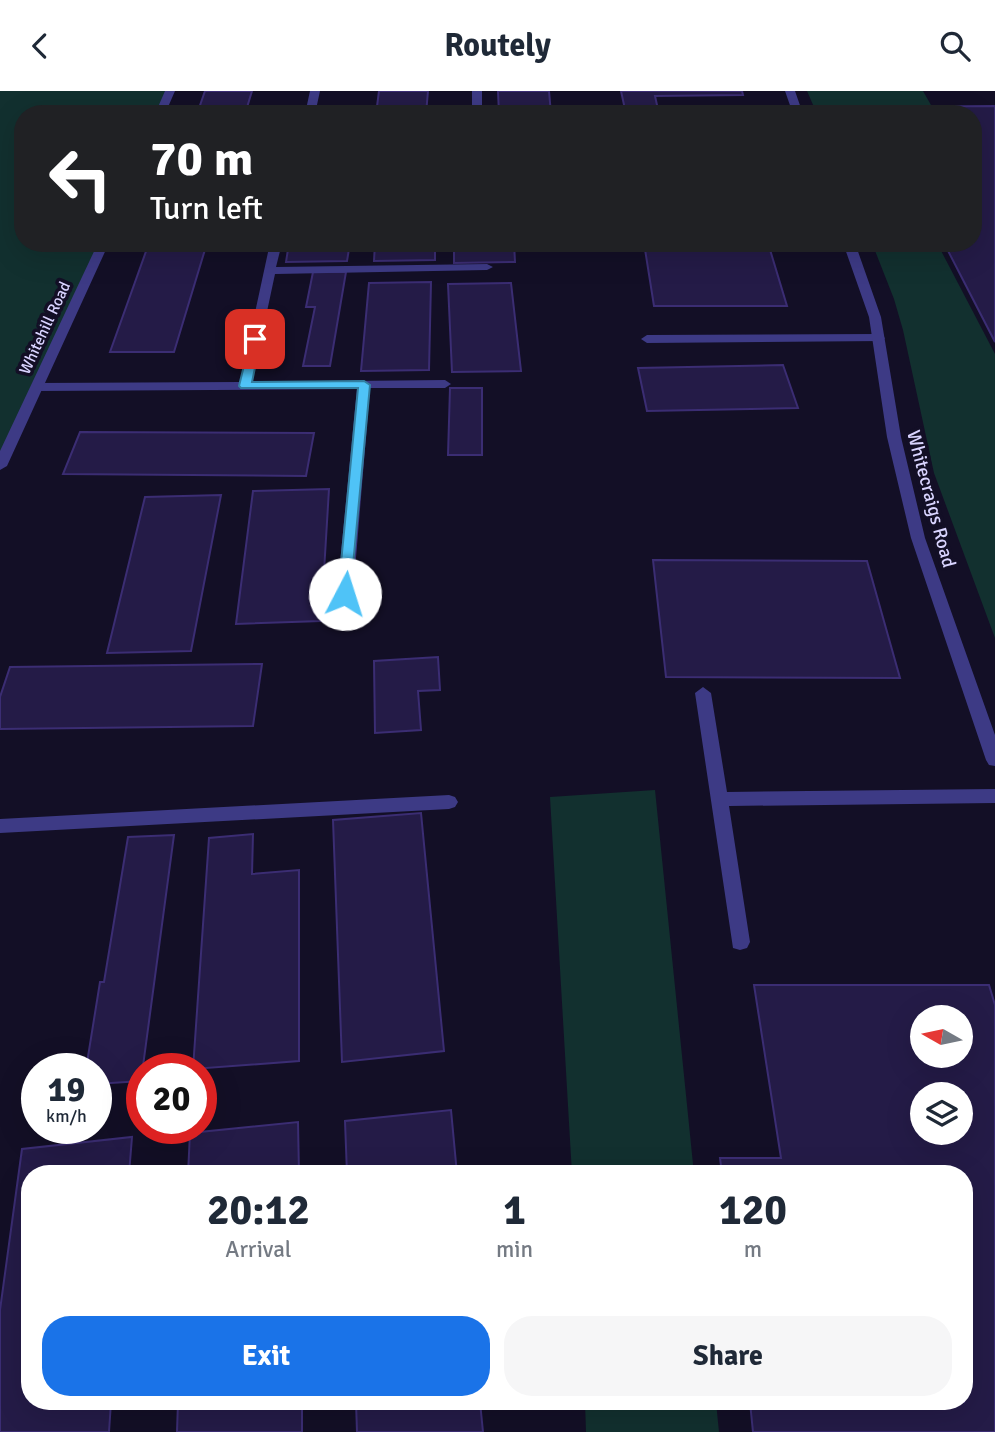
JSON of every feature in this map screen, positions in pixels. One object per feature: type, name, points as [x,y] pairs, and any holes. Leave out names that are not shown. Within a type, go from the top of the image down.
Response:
[{"type":"street","name":"Whitehill Road","points":[[0,466],[100,252]]},
{"type":"street","points":[[245,386],[274,252]]},
{"type":"street","name":"Whitecraigs Road","points":[[852,252],[869,296],[879,338],[894,437],[918,538],[995,760]]},
{"type":"street","points":[[270,271],[487,267]]},
{"type":"street","points":[[647,339],[879,338]]},
{"type":"street","points":[[37,387],[445,384]]},
{"type":"street","points":[[345,594],[364,385]]},
{"type":"street","points":[[703,694],[740,942]]},
{"type":"street","points":[[718,799],[995,796]]},
{"type":"street","points":[[0,826],[449,802]]},
{"type":"green space","points":[[0,91],[170,91],[164,105],[14,105],[14,252],[100,252],[0,466]]},
{"type":"green space","points":[[807,91],[923,91],[931,105],[813,105]]},
{"type":"green space","points":[[876,252],[942,252],[995,354],[995,638],[934,473],[894,299]]},
{"type":"green space","points":[[655,790],[693,1165],[571,1165],[550,797]]},
{"type":"green space","points":[[585,1410],[717,1410],[719,1432],[586,1432]]},
{"type":"building","points":[[205,91],[252,91],[248,105],[200,105]]},
{"type":"building","points":[[379,91],[428,91],[427,105],[377,105]]},
{"type":"building","points":[[498,91],[549,91],[550,105],[499,105]]},
{"type":"building","points":[[621,91],[742,91],[743,95],[655,96],[657,105],[624,105]]},
{"type":"building","points":[[982,106],[995,106],[995,342],[949,252],[982,252]]},
{"type":"building","points":[[146,252],[204,252],[174,352],[110,352]]},
{"type":"building","points":[[288,252],[348,252],[347,261],[286,262]]},
{"type":"building","points":[[374,252],[435,252],[435,260],[374,261]]},
{"type":"building","points":[[454,252],[514,252],[515,262],[454,263]]},
{"type":"building","points":[[645,252],[771,252],[787,306],[654,306]]},
{"type":"building","points":[[313,272],[346,272],[330,366],[303,366],[315,307],[306,307]]},
{"type":"building","points":[[431,282],[429,370],[361,371],[369,283]]},
{"type":"building","points":[[511,283],[521,371],[452,372],[448,284]]},
{"type":"building","points":[[783,365],[798,408],[647,411],[638,368]]},
{"type":"building","points":[[450,388],[482,388],[482,455],[448,455]]},
{"type":"building","points":[[80,432],[314,433],[306,476],[63,474]]},
{"type":"building","points":[[329,489],[321,621],[236,624],[253,491]]},
{"type":"building","points":[[221,495],[191,651],[107,653],[145,497]]},
{"type":"building","points":[[653,560],[867,561],[900,678],[666,677]]},
{"type":"building","points":[[438,657],[440,690],[418,691],[421,730],[375,733],[374,661]]},
{"type":"building","points":[[262,664],[253,726],[0,729],[0,697],[10,667]]},
{"type":"building","points":[[421,813],[444,1051],[342,1062],[333,820]]},
{"type":"building","points":[[253,834],[252,874],[299,870],[299,1061],[217,1067],[217,1053],[194,1053],[209,838]]},
{"type":"building","points":[[174,835],[145,1053],[126,1053],[126,1082],[112,1083],[112,1053],[89,1053],[100,982],[104,982],[128,837]]},
{"type":"building","points":[[754,985],[989,985],[995,1005],[995,1432],[753,1432],[751,1410],[973,1410],[973,1165],[721,1165],[720,1158],[781,1158]]},
{"type":"building","points":[[451,1110],[456,1165],[347,1165],[345,1121]]},
{"type":"building","points":[[298,1122],[299,1165],[188,1165],[189,1144],[217,1144],[217,1130]]},
{"type":"building","points":[[126,1138],[126,1144],[131,1144],[130,1165],[21,1165],[21,1410],[110,1410],[109,1432],[0,1432],[0,1310],[22,1149],[68,1144],[112,1144],[112,1139]]},
{"type":"building","points":[[178,1410],[302,1410],[302,1432],[177,1432]]},
{"type":"building","points":[[356,1410],[481,1410],[483,1432],[357,1432]]},
{"type":"route","points":[[255,339],[245,386],[364,385],[345,594]]}]
